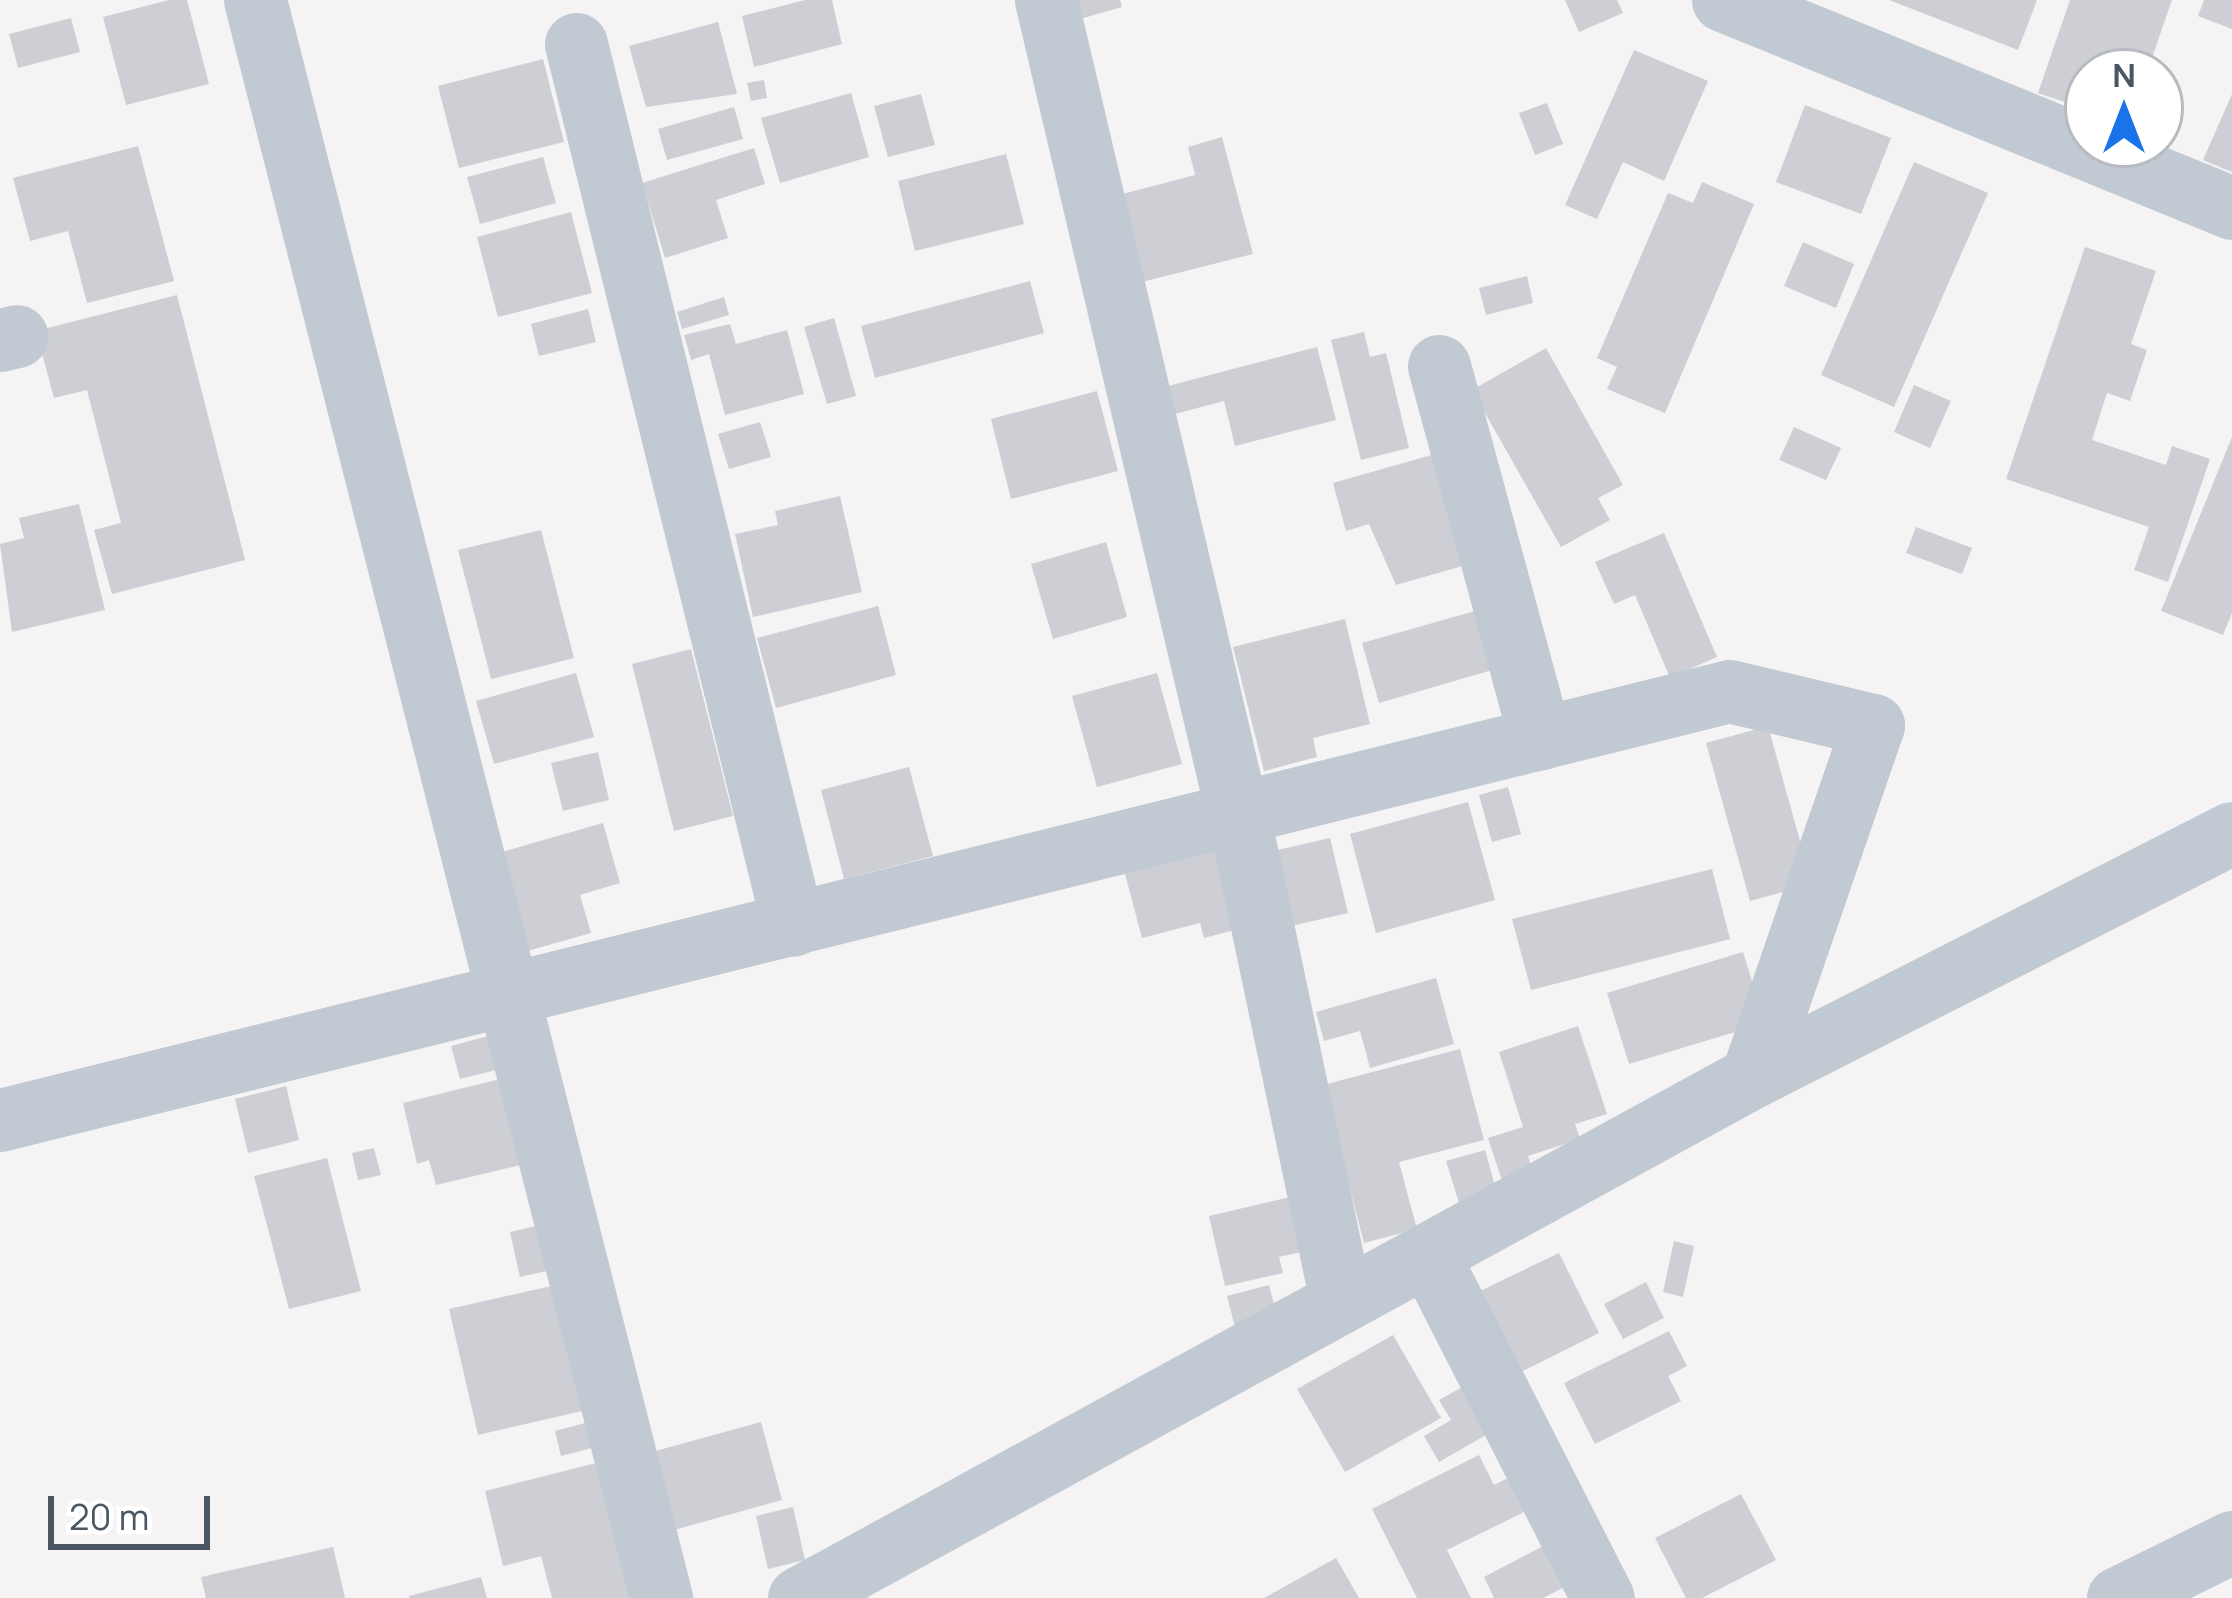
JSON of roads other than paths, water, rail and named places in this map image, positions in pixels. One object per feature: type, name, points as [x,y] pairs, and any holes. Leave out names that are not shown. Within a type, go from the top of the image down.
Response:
[{"type":"street","points":[[255,0],[661,1598]]},
{"type":"street","points":[[1046,0],[1238,818],[1341,1300]]},
{"type":"street","points":[[1723,0],[2232,208]]},
{"type":"street","points":[[576,44],[794,925]]},
{"type":"street","points":[[1439,366],[1540,739]]},
{"type":"street","points":[[0,1120],[505,989],[1238,818],[1729,691],[1873,725],[1752,1077]]},
{"type":"street","points":[[799,1598],[1752,1077],[2232,833]]},
{"type":"street","points":[[1428,1256],[1603,1598]]},
{"type":"street","points":[[2118,1598],[2232,1543]]}]
